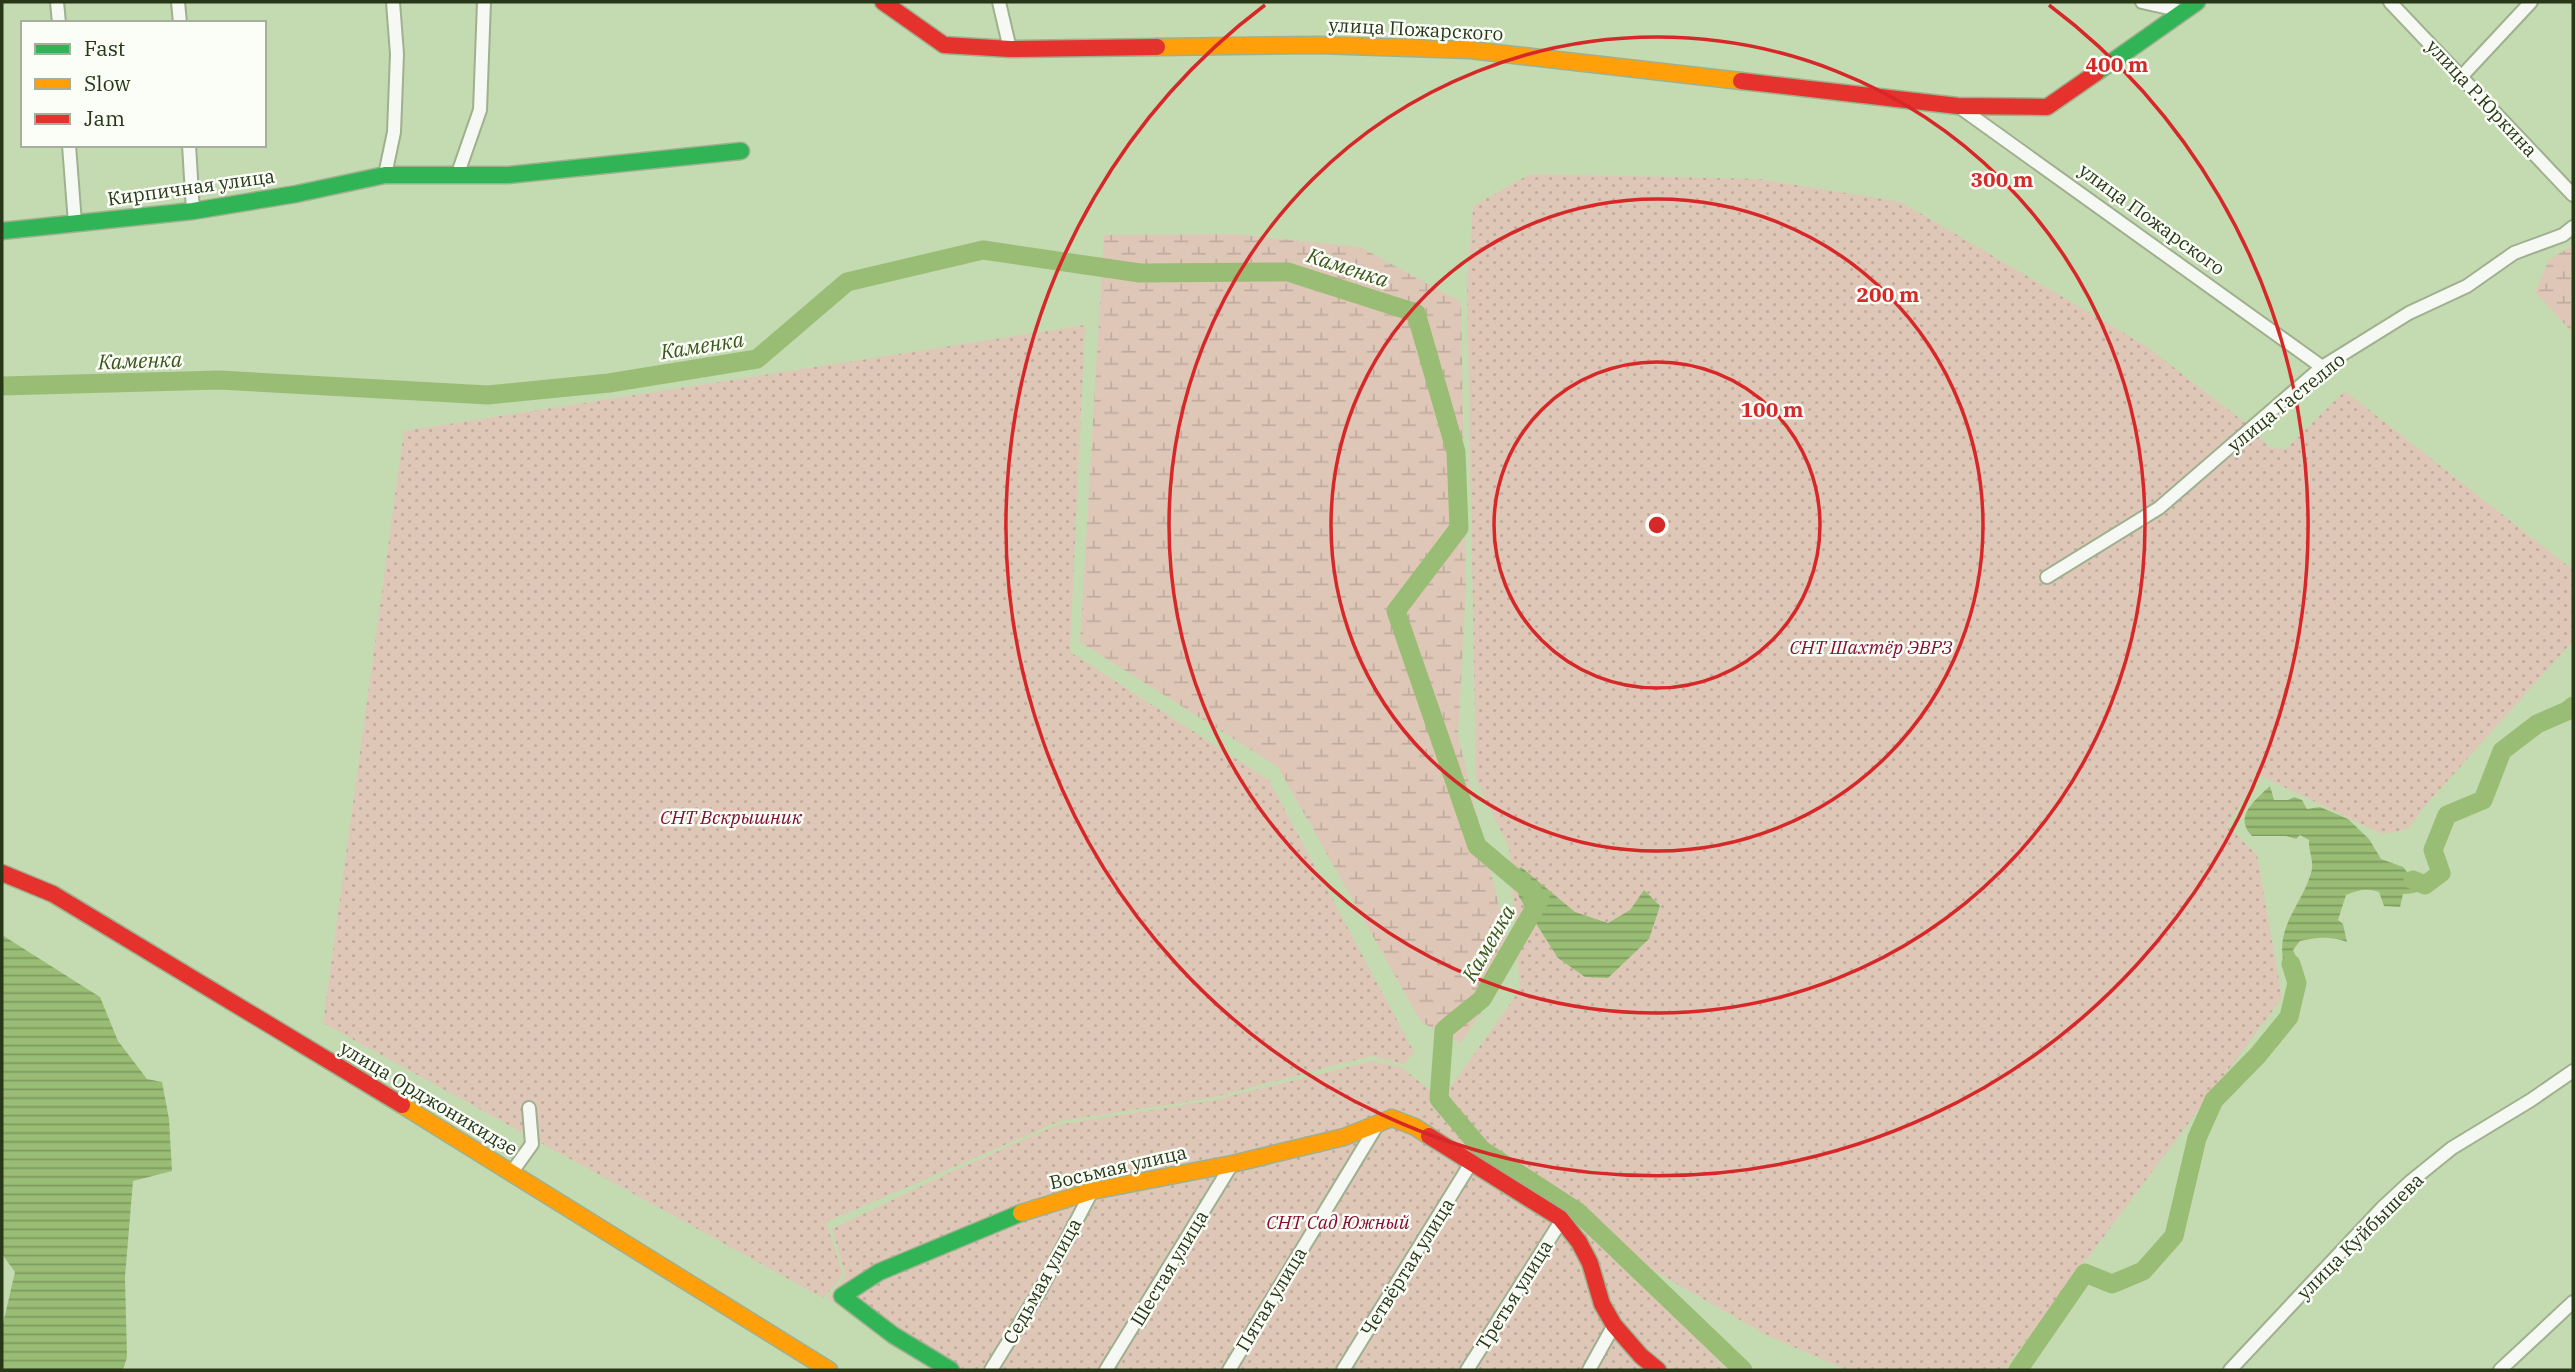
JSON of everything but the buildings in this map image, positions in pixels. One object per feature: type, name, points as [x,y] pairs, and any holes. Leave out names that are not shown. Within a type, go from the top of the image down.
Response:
[{"type":"street","points":[[57,2],[59,21]]},
{"type":"street","points":[[178,2],[180,21]]},
{"type":"street","points":[[385,175],[394,132],[397,54],[393,2]]},
{"type":"street","points":[[457,176],[480,110],[484,2]]},
{"type":"street","name":"улица Пожарского","points":[[883,2],[944,45],[1010,49],[1318,45],[1470,50],[1958,106],[2047,107],[2197,2]]},
{"type":"street","points":[[999,2],[1010,49]]},
{"type":"street","points":[[2142,2],[2182,11]]},
{"type":"street","name":"улица Р.Юркина","points":[[2390,2],[2573,195]]},
{"type":"street","points":[[2462,77],[2531,2]]},
{"type":"street","name":"улица Пожарского","points":[[1958,106],[2322,367]]},
{"type":"street","points":[[69,147],[75,223]]},
{"type":"street","points":[[189,147],[193,211]]},
{"type":"street","name":"Кирпичная улица","points":[[2,231],[193,211],[296,194],[385,175],[508,176],[741,151]]},
{"type":"street","name":"улица Гастелло","points":[[2047,577],[2159,508],[2322,367],[2409,313],[2467,286],[2514,253],[2563,235],[2573,227]]},
{"type":"street","name":"улица Орджоникидзе","points":[[2,873],[53,894],[512,1172],[828,1370]]},
{"type":"street","name":"улица Куйбышева","points":[[2230,1370],[2382,1208],[2410,1182],[2452,1149],[2531,1100],[2573,1070]]},
{"type":"street","points":[[512,1172],[531,1144],[529,1108]]},
{"type":"street","points":[[1380,1121],[1392,1118],[1415,1127],[1561,1221],[1590,1263],[1602,1304],[1614,1325],[1641,1356],[1658,1370]]},
{"type":"street","name":"Восьмая улица","points":[[951,1370],[893,1335],[842,1296],[879,1272],[1031,1209],[1092,1191],[1232,1164],[1344,1137],[1380,1121]]},
{"type":"street","name":"Пятая улица","points":[[1229,1370],[1380,1121]]},
{"type":"street","name":"Четвёртая улица","points":[[1343,1370],[1471,1163]]},
{"type":"street","name":"Шестая улица","points":[[1106,1370],[1232,1164]]},
{"type":"street","name":"Седьмая улица","points":[[991,1370],[1042,1286],[1092,1191]]},
{"type":"street","name":"Третья улица","points":[[1467,1370],[1561,1221]]},
{"type":"street","points":[[2500,1370],[2573,1302]]},
{"type":"street","points":[[1589,1370],[1614,1325]]},
{"type":"green space","name":"СНТ Шахтёр ЭВРЗ","points":[[1530,174],[1760,179],[1901,202],[2146,346],[2247,424],[2270,448],[2286,449],[2345,391],[2573,570],[2573,641],[2425,806],[2408,829],[2382,834],[2259,775],[2227,825],[2257,855],[2282,998],[2004,1370],[1847,1370],[1768,1336],[1649,1268],[1472,1150],[1442,1099],[1520,990],[1509,848],[1476,779],[1467,288],[1473,206]]},
{"type":"green space","points":[[1234,234],[1360,247],[1461,302],[1466,588],[1458,736],[1513,964],[1461,1043],[1421,1022],[1278,767],[1080,642],[1104,235]]},
{"type":"green space","points":[[2573,245],[2573,333],[2535,292],[2549,260]]},
{"type":"green space","name":"СНТ Вскрышник","points":[[1085,325],[1070,652],[1269,780],[1414,1052],[1404,1064],[1371,1056],[1211,1098],[1060,1121],[826,1222],[843,1275],[823,1298],[323,1023],[404,431]]},
{"type":"green space","name":"СНТ Сад Южный","points":[[1372,1061],[1401,1067],[1435,1094],[1470,1152],[1598,1236],[1727,1370],[938,1370],[827,1298],[846,1277],[832,1229],[1057,1125],[1210,1101]]},
{"type":"shaded area","points":[[2270,786],[2274,800],[2294,797],[2302,800],[2307,809],[2320,807],[2348,819],[2369,839],[2381,859],[2403,867],[2423,881],[2432,874],[2438,880],[2422,890],[2403,894],[2400,907],[2384,906],[2379,892],[2375,891],[2363,890],[2346,895],[2338,920],[2343,924],[2347,942],[2329,938],[2312,939],[2300,941],[2293,950],[2303,973],[2304,988],[2292,983],[2288,978],[2282,952],[2286,928],[2312,869],[2309,840],[2300,835],[2296,839],[2286,836],[2252,836],[2245,822],[2248,809]]},
{"type":"shaded area","points":[[1521,867],[1575,912],[1608,923],[1630,910],[1644,890],[1660,906],[1649,939],[1608,978],[1585,977],[1558,958],[1519,897],[1516,871]]},
{"type":"shaded area","points":[[2,935],[100,997],[118,1041],[147,1079],[162,1082],[169,1119],[172,1171],[133,1181],[125,1277],[127,1357],[123,1370],[2,1370],[2,1328],[15,1272],[2,1254]]},
{"type":"waterway","name":"Каменка","points":[[2,386],[219,380],[488,395],[609,383],[757,359],[847,282],[983,250],[1140,273],[1288,272],[1416,313],[1456,452],[1459,528],[1396,611],[1477,846],[1540,899],[1482,999],[1444,1030],[1439,1099],[1482,1150],[1578,1212],[1743,1370]]},
{"type":"waterway","points":[[2413,880],[2425,885],[2441,873],[2433,850],[2447,815],[2483,800],[2502,751],[2537,724],[2573,706]]},
{"type":"waterway","points":[[2018,1370],[2085,1273],[2112,1284],[2143,1271],[2174,1236],[2197,1138],[2214,1100],[2258,1055],[2289,1017],[2297,983],[2291,964]]},
{"type":"traffic: fast","points":[[2096,73],[2197,2]]},
{"type":"traffic: fast","points":[[2,231],[193,211],[296,194],[385,175],[508,175],[741,151]]},
{"type":"traffic: fast","points":[[951,1370],[893,1335],[842,1296],[879,1272],[1021,1213]]},
{"type":"traffic: slow","points":[[1157,47],[1318,45],[1470,50],[1741,81]]},
{"type":"traffic: slow","points":[[402,1105],[829,1370]]},
{"type":"traffic: slow","points":[[1021,1213],[1092,1191],[1232,1164],[1344,1137],[1392,1118],[1429,1136]]},
{"type":"traffic: jam","points":[[883,2],[944,45],[1010,49],[1157,47]]},
{"type":"traffic: jam","points":[[1741,81],[1958,106],[2047,107],[2096,73]]},
{"type":"traffic: jam","points":[[2,873],[53,894],[402,1105]]},
{"type":"traffic: jam","points":[[1429,1136],[1560,1218],[1579,1242],[1590,1263],[1602,1304],[1614,1325],[1641,1356],[1658,1370]]}]
